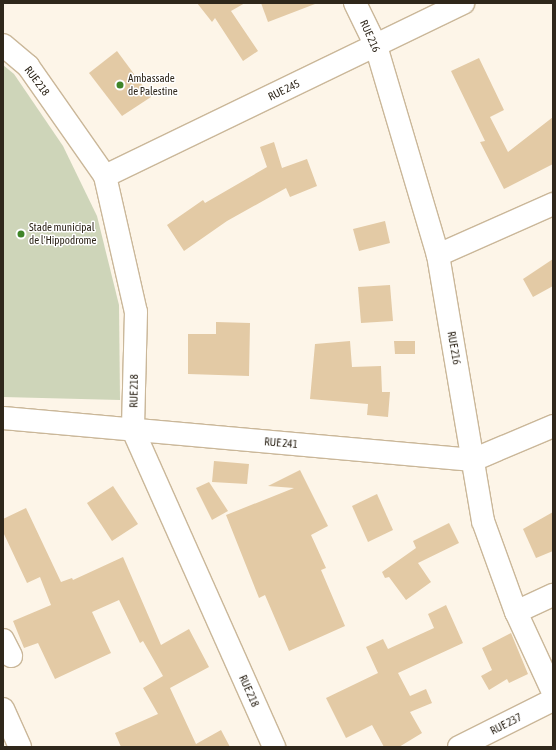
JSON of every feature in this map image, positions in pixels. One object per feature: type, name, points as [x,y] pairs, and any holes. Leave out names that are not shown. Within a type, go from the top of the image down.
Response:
[{"type":"street","name":"RUE 216","points":[[355,3],[376,46],[438,255],[483,521],[516,612],[553,692]]},
{"type":"street","name":"RUE 245","points":[[105,176],[462,3]]},
{"type":"street","name":"RUE 218","points":[[3,45],[28,66],[105,176],[136,312],[133,430],[274,747]]},
{"type":"street","points":[[438,255],[553,204]]},
{"type":"street","name":"RUE 241","points":[[3,418],[473,460],[553,426]]},
{"type":"street","points":[[516,612],[553,595]]},
{"type":"street","name":"RUE 237","points":[[459,747],[553,700]]},
{"type":"street","points":[[3,709],[20,747]]},
{"type":"green space","points":[[3,65],[14,74],[63,146],[97,216],[119,305],[120,400],[3,397]]},
{"type":"building","points":[[197,3],[245,3],[231,11],[258,51],[243,61],[215,18],[212,22]]},
{"type":"building","points":[[261,3],[315,3],[315,4],[268,22]]},
{"type":"building","name":"Ambassade de Palestine","points":[[117,51],[151,97],[122,116],[89,73]]},
{"type":"building","points":[[479,58],[504,110],[490,117],[508,152],[553,117],[553,164],[504,189],[480,142],[485,141],[451,71]]},
{"type":"building","points":[[274,142],[282,168],[307,159],[317,186],[290,197],[286,188],[227,221],[184,251],[167,225],[203,200],[205,203],[267,167],[260,147]]},
{"type":"building","points":[[385,221],[390,243],[359,251],[353,229]]},
{"type":"building","points":[[553,259],[553,286],[533,297],[523,279]]},
{"type":"building","points":[[390,285],[393,321],[361,323],[358,287]]},
{"type":"building","points":[[216,322],[250,323],[249,376],[188,374],[188,334],[216,334]]},
{"type":"building","points":[[350,341],[352,367],[381,366],[382,392],[390,392],[388,417],[367,415],[368,404],[310,399],[315,344]]},
{"type":"building","points":[[394,341],[415,341],[415,354],[395,354]]},
{"type":"building","points":[[214,461],[249,464],[247,484],[212,482]]},
{"type":"building","points":[[300,470],[328,526],[311,535],[326,568],[321,570],[345,626],[289,651],[265,595],[259,598],[226,515],[294,488],[268,486]]},
{"type":"building","points":[[209,482],[228,511],[212,520],[196,488]]},
{"type":"building","points":[[113,486],[138,524],[112,541],[87,503]]},
{"type":"building","points":[[377,494],[393,530],[368,542],[352,506]]},
{"type":"building","points":[[26,508],[61,582],[72,578],[73,580],[123,557],[161,645],[189,629],[209,667],[170,688],[196,744],[221,730],[230,747],[121,747],[115,733],[158,714],[143,688],[163,676],[143,641],[140,643],[119,600],[92,612],[111,653],[55,679],[38,643],[24,648],[13,621],[51,605],[40,577],[27,583],[3,532],[3,519]]},
{"type":"building","points":[[553,512],[553,551],[536,558],[523,529]]},
{"type":"building","points":[[449,523],[459,543],[418,563],[431,582],[406,600],[389,577],[385,578],[382,572],[416,548],[413,541]]},
{"type":"building","points":[[446,605],[463,643],[398,673],[410,696],[426,689],[432,703],[410,712],[422,733],[399,747],[384,747],[372,725],[346,738],[326,698],[378,673],[366,647],[383,639],[388,649],[434,628],[428,614]]},
{"type":"building","points":[[511,633],[528,674],[509,683],[507,679],[489,690],[481,676],[492,670],[482,648]]},
{"type":"place","name":"Ambassade de Palestine","points":[[120,85]]},
{"type":"place","name":"Stade municipal de l'Hippodrome","points":[[21,234]]}]
